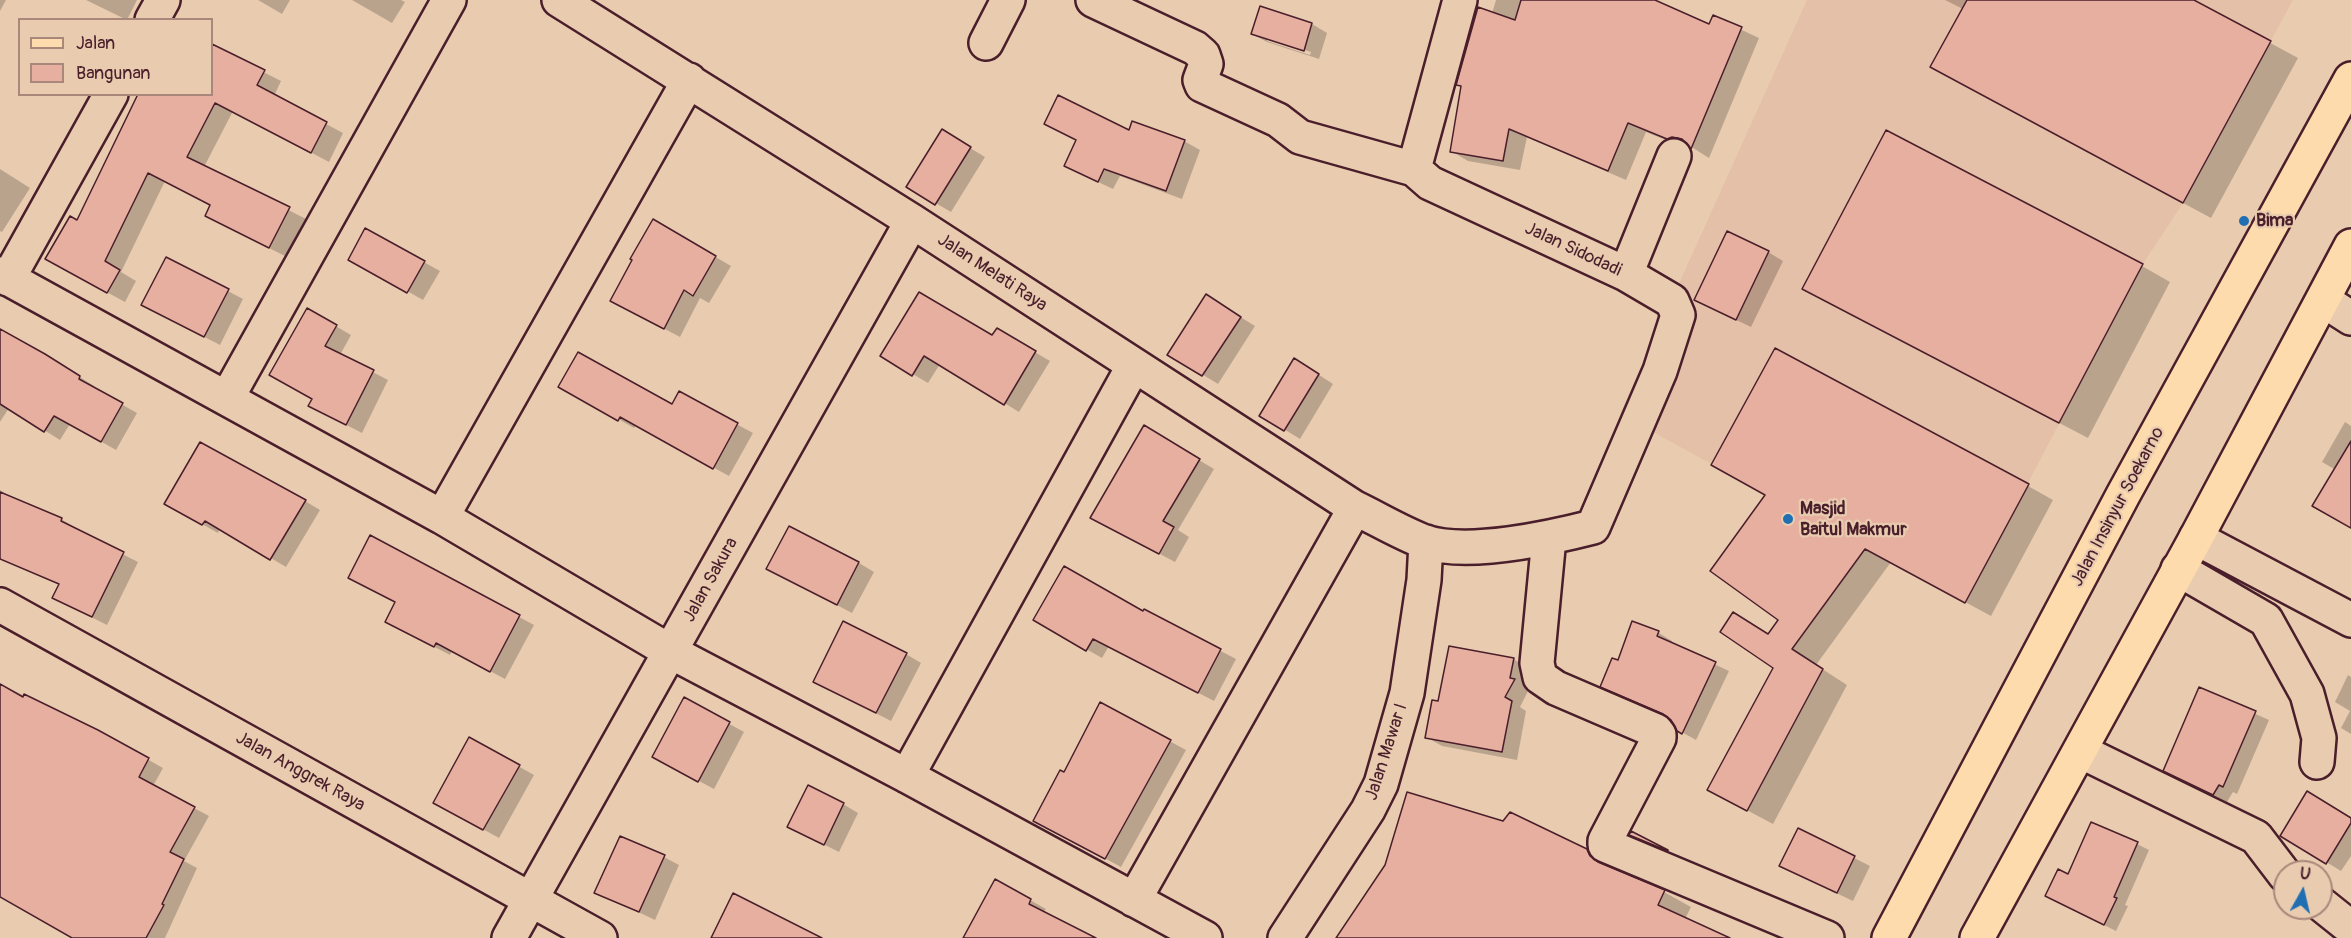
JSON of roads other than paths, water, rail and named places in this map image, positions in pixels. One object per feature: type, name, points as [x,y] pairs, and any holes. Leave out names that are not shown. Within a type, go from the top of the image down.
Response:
[{"type":"main road","name":"Jalan Insinyur Soekarno","points":[[1889,938],[2123,495],[2351,79]]},
{"type":"main road","points":[[1977,938],[2196,538],[2351,246]]},
{"type":"street","points":[[153,18],[163,0]]},
{"type":"street","points":[[227,398],[449,0]]},
{"type":"street","name":"Jalan Melati Raya","points":[[559,0],[912,221],[1355,508],[1426,542],[1456,546],[1550,538],[1593,527]]},
{"type":"street","points":[[986,43],[1008,0]]},
{"type":"street","points":[[1093,0],[1195,48],[1203,54],[1206,64],[1200,80],[1202,85],[1278,120],[1300,137],[1414,169],[1460,0]]},
{"type":"street","points":[[442,517],[689,80]]},
{"type":"street","points":[[110,96],[4,276],[442,517],[671,652],[907,776],[1205,938]]},
{"type":"street","points":[[1626,274],[1674,156]]},
{"type":"street","name":"Jalan Sidodadi","points":[[1414,169],[1430,183],[1626,274],[1672,301],[1678,315],[1660,371],[1593,527]]},
{"type":"street","name":"Jalan Sakura","points":[[509,938],[912,221]]},
{"type":"street","points":[[2323,300],[2351,318]]},
{"type":"street","points":[[907,776],[1134,365]]},
{"type":"street","points":[[1134,900],[1355,508]]},
{"type":"street","points":[[1550,538],[1537,663],[1540,676],[1556,688],[1656,731],[1659,735],[1605,845],[1827,938]]},
{"type":"street","points":[[2196,538],[2351,620]]},
{"type":"street","name":"Jalan Mawar I","points":[[1285,938],[1368,810],[1381,784],[1407,693],[1424,580],[1426,542]]},
{"type":"street","points":[[2178,569],[2266,620],[2307,694],[2319,738],[2317,762]]},
{"type":"street","name":"Jalan Anggrek Raya","points":[[0,605],[600,938]]},
{"type":"street","points":[[2080,751],[2256,837],[2274,860]]},
{"type":"street","points":[[2333,914],[2351,928]]},
{"type":"place","name":"Bima","points":[[2244,221]]},
{"type":"place","name":"Masjid Baitul Makmur","points":[[1788,519]]}]
